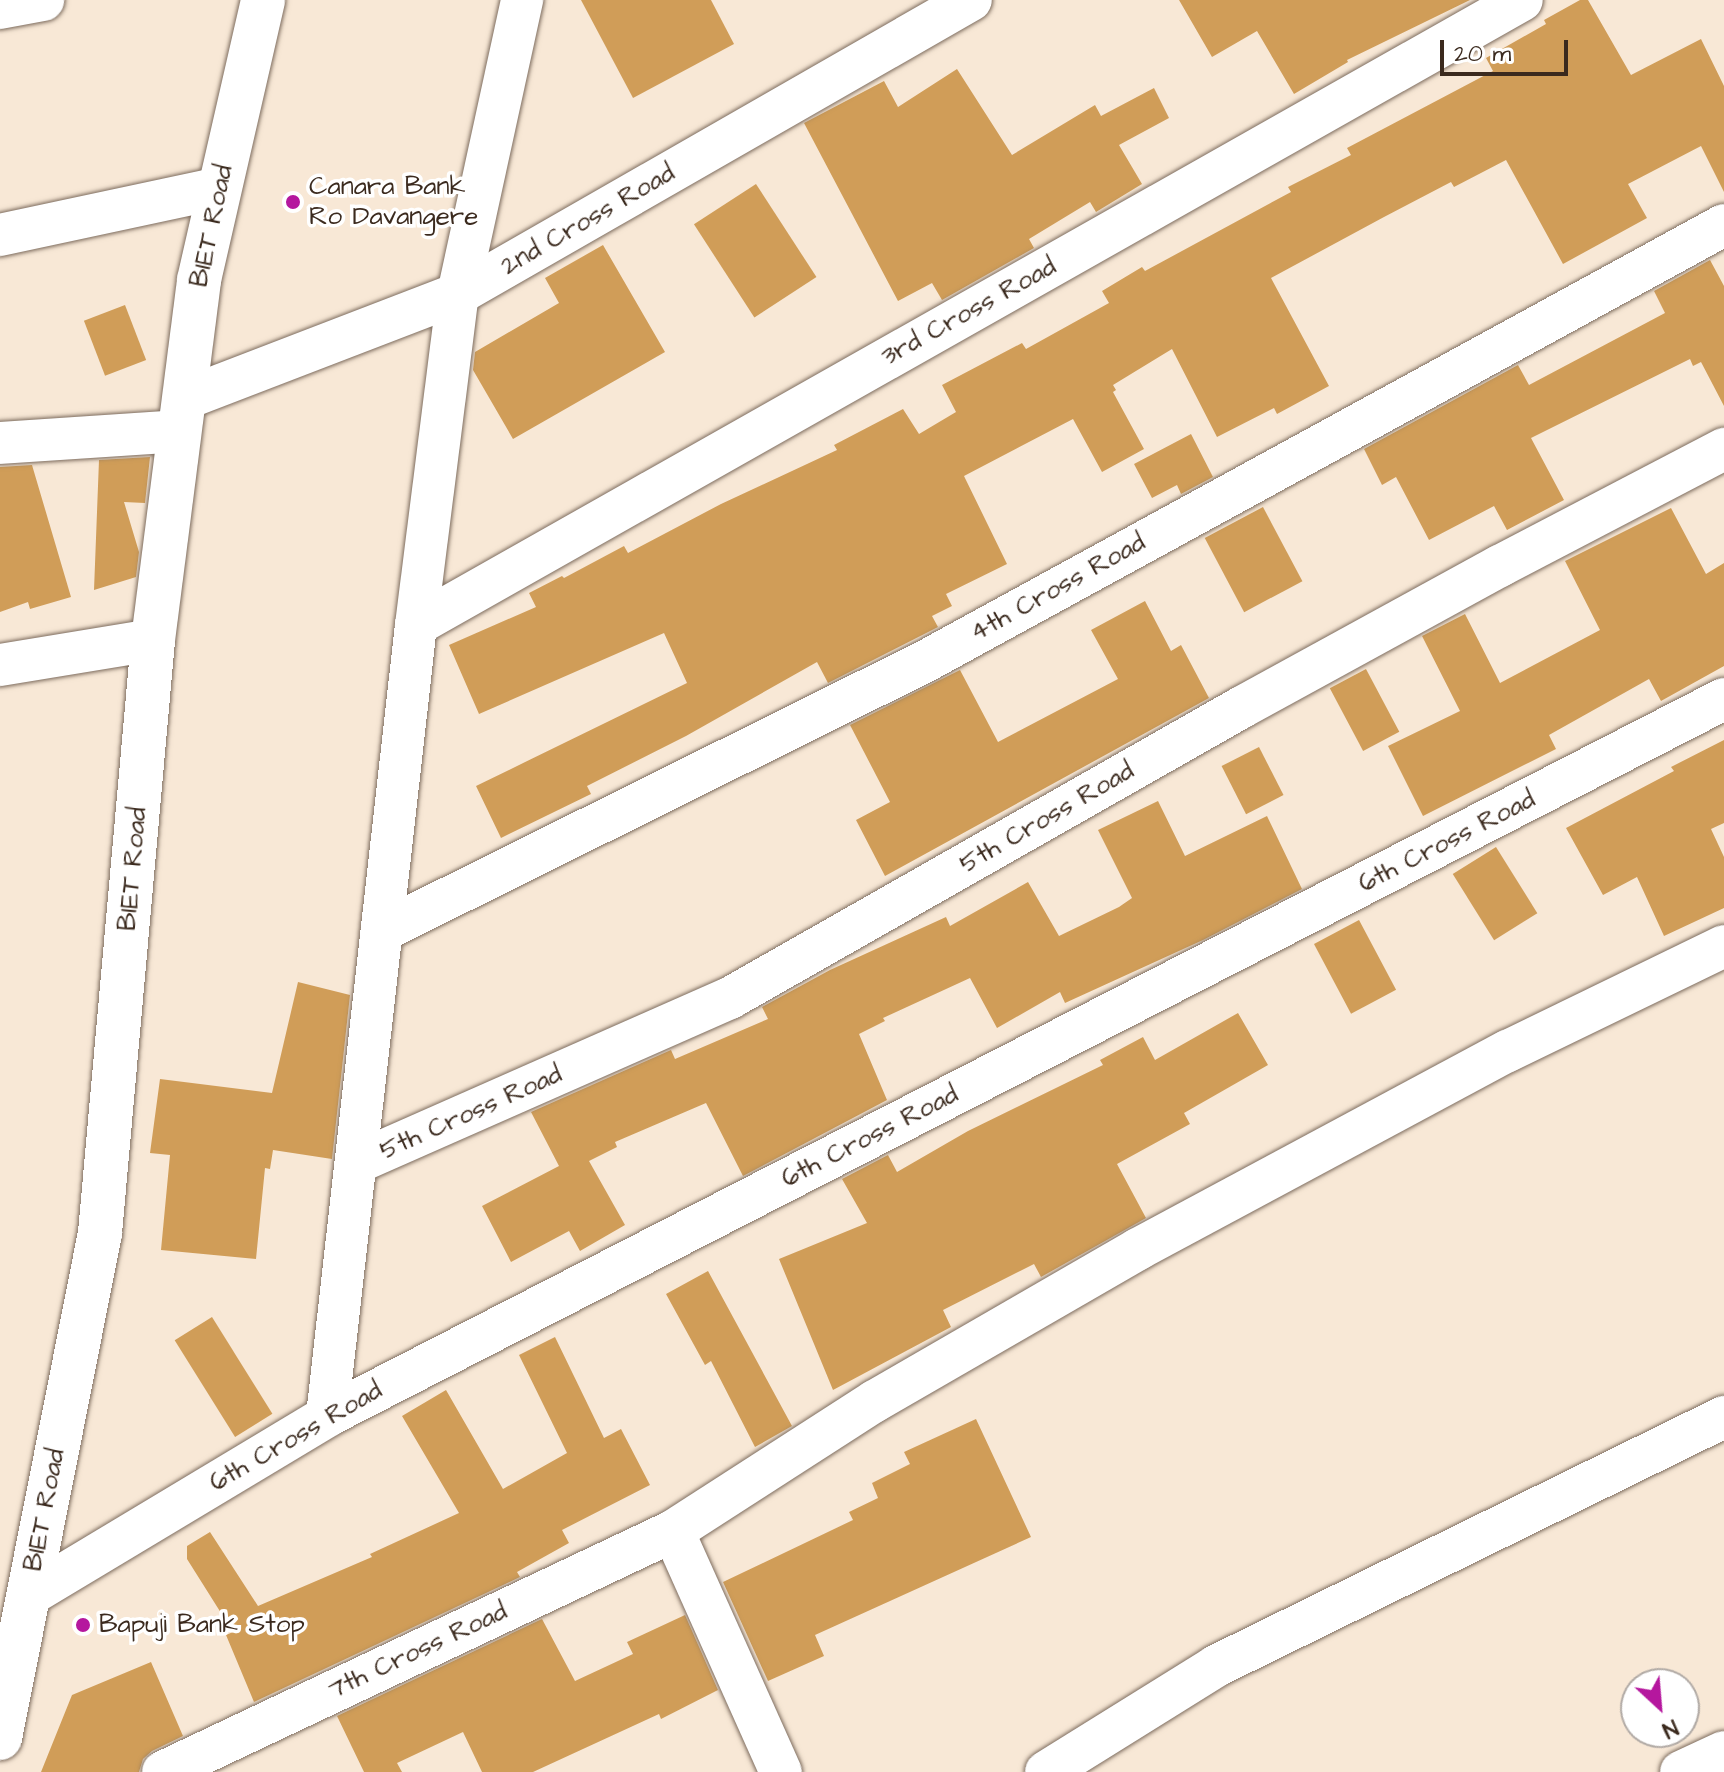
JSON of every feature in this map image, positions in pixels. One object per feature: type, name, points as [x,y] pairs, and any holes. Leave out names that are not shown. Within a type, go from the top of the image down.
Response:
[{"type":"street","points":[[0,8],[43,0]]},
{"type":"street","name":"BIET Road","points":[[0,1738],[100,1233],[153,640],[199,280],[263,0]]},
{"type":"street","points":[[327,1416],[358,1162],[416,625],[458,294],[522,0]]},
{"type":"street","name":"2nd Cross Road","points":[[0,443],[182,415],[458,294],[971,0]]},
{"type":"street","name":"3rd Cross Road","points":[[416,625],[1522,0]]},
{"type":"street","points":[[0,235],[220,188]]},
{"type":"street","name":"4th Cross Road","points":[[382,931],[926,661],[1724,225]]},
{"type":"street","name":"5th Cross Road","points":[[358,1162],[730,998],[1242,707],[1500,566],[1724,449]]},
{"type":"street","points":[[0,665],[153,640]]},
{"type":"street","name":"6th Cross Road","points":[[28,1596],[327,1416],[1724,699]]},
{"type":"street","name":"7th Cross Road","points":[[163,1772],[673,1531],[875,1401],[1138,1249],[1508,1051],[1724,946]]},
{"type":"street","points":[[1046,1772],[1216,1666],[1724,1417]]},
{"type":"street","points":[[673,1531],[781,1772]]},
{"type":"street","points":[[1681,1772],[1724,1752]]},
{"type":"building","points":[[581,0],[711,0],[734,44],[633,98]]},
{"type":"building","points":[[1179,0],[1470,0],[1347,60],[1294,94],[1257,31],[1212,57]]},
{"type":"building","points":[[1580,0],[1588,0],[1631,75],[1701,39],[1724,86],[1724,192],[1701,146],[1628,184],[1647,218],[1563,264],[1506,160],[1454,187],[1451,182],[1384,217],[1271,278],[1329,386],[1277,414],[1274,408],[1217,437],[1172,349],[1113,385],[1116,390],[1113,392],[1144,449],[1102,472],[1073,419],[964,476],[1007,564],[946,594],[952,606],[932,616],[938,627],[828,683],[817,662],[686,736],[587,786],[591,794],[501,838],[476,786],[687,683],[664,633],[479,714],[449,645],[536,607],[529,593],[624,546],[628,553],[721,504],[837,450],[834,445],[903,409],[919,434],[956,412],[942,385],[1022,343],[1026,349],[1109,303],[1102,291],[1142,267],[1145,271],[1291,192],[1288,187],[1351,155],[1347,148],[1493,71],[1486,58],[1546,24],[1544,20]]},
{"type":"building","points":[[957,69],[1012,155],[1095,105],[1101,116],[1154,88],[1169,118],[1119,145],[1142,184],[1096,212],[1090,202],[1029,239],[1034,248],[942,300],[932,283],[898,301],[804,123],[884,81],[898,107]]},
{"type":"building","points":[[756,184],[816,277],[754,317],[694,224]]},
{"type":"building","points":[[603,245],[665,352],[513,439],[473,370],[475,352],[559,303],[545,278]]},
{"type":"building","points":[[1710,260],[1724,286],[1724,406],[1701,362],[1693,366],[1690,359],[1531,438],[1564,500],[1507,530],[1494,506],[1429,540],[1396,477],[1382,485],[1364,449],[1518,365],[1529,385],[1665,313],[1654,291]]},
{"type":"building","points":[[125,305],[146,360],[105,376],[84,321]]},
{"type":"building","points":[[1191,434],[1213,477],[1181,494],[1177,485],[1152,498],[1134,464]]},
{"type":"building","points":[[150,457],[145,503],[124,502],[139,552],[136,577],[94,590],[99,460]]},
{"type":"building","points":[[32,465],[71,597],[30,609],[28,602],[0,612],[0,467]]},
{"type":"building","points":[[1263,507],[1302,581],[1244,612],[1205,538]]},
{"type":"building","points":[[1671,508],[1706,574],[1724,563],[1724,666],[1661,701],[1649,679],[1549,735],[1556,749],[1423,816],[1388,746],[1460,711],[1422,636],[1465,614],[1500,683],[1600,630],[1565,561]]},
{"type":"building","points":[[1145,601],[1171,651],[1181,645],[1209,698],[885,876],[856,820],[890,802],[850,725],[960,670],[998,742],[1118,679],[1091,630]]},
{"type":"building","points":[[1366,669],[1399,732],[1363,751],[1330,688]]},
{"type":"building","points":[[1724,740],[1724,823],[1711,829],[1724,857],[1724,908],[1664,936],[1637,877],[1603,895],[1566,828],[1674,771],[1671,767]]},
{"type":"building","points":[[1259,747],[1284,795],[1246,814],[1222,766]]},
{"type":"building","points":[[1158,801],[1185,856],[1267,816],[1302,889],[1203,940],[1065,1003],[1060,992],[997,1028],[970,978],[883,1018],[885,1021],[859,1034],[887,1100],[743,1176],[706,1103],[615,1142],[617,1147],[589,1161],[625,1225],[580,1251],[569,1231],[511,1262],[482,1206],[559,1166],[531,1112],[671,1050],[675,1059],[768,1019],[762,1007],[830,970],[946,917],[950,926],[1028,882],[1059,936],[1119,907],[1132,898],[1098,830]]},
{"type":"building","points":[[1496,847],[1537,913],[1494,940],[1453,874]]},
{"type":"building","points":[[1359,920],[1396,990],[1351,1014],[1314,944]]},
{"type":"building","points":[[298,982],[350,995],[332,1159],[273,1150],[270,1169],[265,1168],[256,1259],[161,1250],[170,1155],[150,1153],[160,1079],[272,1093]]},
{"type":"building","points":[[1238,1013],[1268,1065],[1184,1113],[1190,1124],[1117,1164],[1146,1218],[1041,1277],[1034,1264],[943,1310],[951,1327],[833,1390],[779,1259],[867,1223],[842,1179],[888,1155],[897,1172],[968,1131],[1103,1065],[1100,1060],[1143,1037],[1155,1060]]},
{"type":"building","points":[[708,1271],[792,1426],[755,1447],[711,1361],[705,1365],[666,1294]]},
{"type":"building","points":[[212,1317],[272,1414],[235,1437],[175,1340]]},
{"type":"building","points":[[555,1337],[604,1438],[621,1429],[650,1485],[562,1530],[569,1543],[517,1572],[520,1577],[254,1702],[226,1635],[233,1632],[187,1559],[187,1546],[210,1532],[258,1606],[372,1557],[370,1554],[459,1513],[402,1416],[446,1390],[503,1489],[567,1453],[519,1355]]},
{"type":"building","points":[[976,1419],[1031,1537],[815,1635],[824,1656],[768,1681],[723,1582],[853,1520],[849,1512],[878,1498],[872,1483],[910,1464],[904,1452]]},
{"type":"building","points":[[685,1615],[718,1690],[661,1719],[659,1714],[533,1772],[482,1772],[463,1732],[397,1763],[402,1772],[364,1772],[337,1716],[542,1619],[575,1681],[633,1654],[627,1642]]},
{"type":"building","points":[[151,1662],[183,1736],[152,1751],[143,1759],[139,1772],[41,1772],[72,1695]]},
{"type":"place","name":"Canara Bank Ro Davangere","points":[[293,202]]},
{"type":"place","name":"Bapuji Bank Stop","points":[[83,1625]]}]
